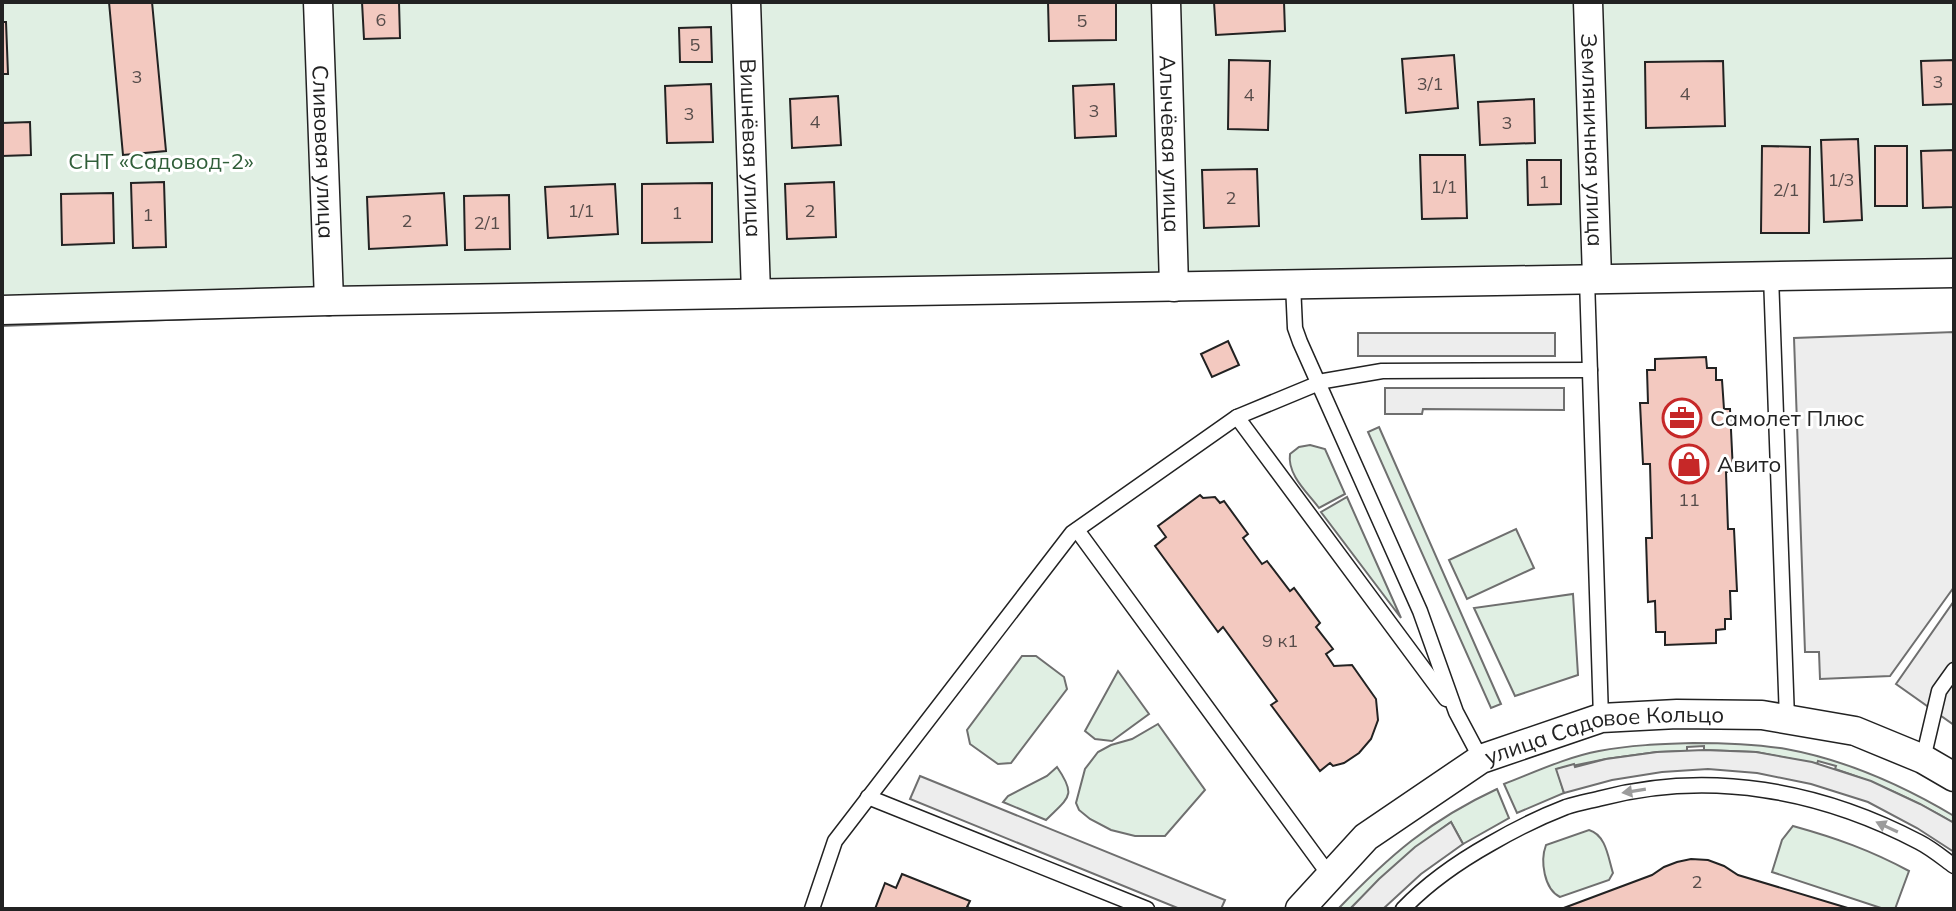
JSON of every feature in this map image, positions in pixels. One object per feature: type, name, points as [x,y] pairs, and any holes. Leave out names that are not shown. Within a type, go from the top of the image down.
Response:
[{"type":"street","name":"Сливовая улица","points":[[318,2],[329,301]]},
{"type":"street","name":"Вишнёвая улица","points":[[746,2],[756,293]]},
{"type":"street","name":"Алычёвая улица","points":[[1166,2],[1174,287]]},
{"type":"street","name":"Земляничная улица","points":[[1588,2],[1592,279]]},
{"type":"street","points":[[2,310],[329,301],[1954,273]]},
{"type":"street","name":"улица Садовое Кольцо","points":[[1300,909],[1366,837],[1481,759],[1601,718],[1691,714],[1762,715],[1787,719],[1855,731],[1923,759],[1954,777]]},
{"type":"lane","points":[[1771,276],[1787,719]]},
{"type":"lane","points":[[1592,279],[1590,370],[1601,718]]},
{"type":"lane","points":[[1293,284],[1295,328],[1420,611],[1456,712],[1481,759]]},
{"type":"lane","points":[[812,909],[835,841],[1072,533],[1237,417],[1319,384],[1382,371],[1590,370]]},
{"type":"lane","points":[[1237,417],[1456,712]]},
{"type":"lane","points":[[1077,530],[1330,876]]},
{"type":"lane","points":[[1923,759],[1939,691],[1954,670]]},
{"type":"lane","points":[[1403,909],[1457,863],[1512,831],[1568,807],[1630,791],[1691,785],[1747,787],[1803,797],[1874,821],[1922,843],[1954,866]]},
{"type":"lane","points":[[868,797],[1147,909]]},
{"type":"green space","name":"СНТ «Садовод-2»","points":[[2,2],[1954,2],[1954,278],[793,297],[2,326]]},
{"type":"green space","points":[[1379,427],[1501,704],[1491,708],[1368,432]]},
{"type":"green space","points":[[1310,445],[1325,449],[1345,494],[1319,508],[1299,483],[1290,462],[1290,454],[1299,447]]},
{"type":"green space","points":[[1347,497],[1401,618],[1321,512]]},
{"type":"green space","points":[[1516,529],[1534,568],[1467,599],[1449,560]]},
{"type":"green space","points":[[1573,594],[1578,675],[1515,696],[1474,608]]},
{"type":"green space","points":[[1022,656],[1036,656],[1064,677],[1067,689],[1011,763],[998,764],[970,744],[967,730]]},
{"type":"green space","points":[[1118,671],[1149,714],[1112,741],[1095,739],[1085,731]]},
{"type":"green space","points":[[1158,724],[1205,790],[1165,836],[1135,836],[1111,830],[1090,819],[1076,803],[1085,769],[1098,752],[1132,739]]},
{"type":"green space","points":[[1693,743],[1774,747],[1830,760],[1914,794],[1954,816],[1954,823],[1896,793],[1835,769],[1836,766],[1756,752],[1704,750],[1704,746],[1557,769],[1564,793],[1517,813],[1504,784],[1599,751]]},
{"type":"green space","points":[[1057,767],[1067,784],[1068,796],[1046,820],[1003,802],[1008,796],[1047,776]]},
{"type":"green space","points":[[1497,789],[1509,818],[1463,844],[1451,822],[1398,863],[1350,909],[1338,909],[1412,841],[1451,813]]},
{"type":"green space","points":[[1793,826],[1852,845],[1909,871],[1895,909],[1884,909],[1772,872],[1782,840]]},
{"type":"green space","points":[[1589,830],[1603,842],[1613,873],[1609,880],[1560,897],[1550,888],[1545,874],[1543,859],[1546,845]]},
{"type":"shaded area","points":[[1954,332],[1954,587],[1890,676],[1820,679],[1819,652],[1805,652],[1794,338]]},
{"type":"shaded area","points":[[1358,333],[1555,333],[1555,356],[1358,356]]},
{"type":"shaded area","points":[[1385,388],[1564,388],[1564,410],[1423,409],[1422,414],[1385,414]]},
{"type":"shaded area","points":[[1954,601],[1954,725],[1896,684]]},
{"type":"shaded area","points":[[1657,752],[1756,752],[1812,762],[1871,781],[1954,823],[1954,852],[1868,802],[1811,784],[1757,773],[1708,769],[1612,780],[1564,793],[1556,769]]},
{"type":"shaded area","points":[[920,776],[1225,900],[1221,909],[1180,909],[910,799]]},
{"type":"shaded area","points":[[1451,822],[1463,844],[1421,874],[1383,909],[1350,909],[1415,847]]},
{"type":"building","points":[[109,2],[152,2],[166,151],[123,155]]},
{"type":"building","points":[[362,2],[399,2],[400,38],[364,39]]},
{"type":"building","points":[[1048,2],[1116,2],[1116,40],[1049,41]]},
{"type":"building","points":[[1214,2],[1284,2],[1285,31],[1216,35]]},
{"type":"building","points":[[2,22],[6,22],[8,74],[2,74]]},
{"type":"building","points":[[711,27],[712,62],[680,62],[679,28]]},
{"type":"building","points":[[1454,55],[1458,108],[1406,113],[1402,59]]},
{"type":"building","points":[[1229,60],[1270,61],[1268,130],[1228,129]]},
{"type":"building","points":[[1954,60],[1954,104],[1923,105],[1921,61]]},
{"type":"building","points":[[1723,61],[1725,126],[1646,128],[1645,62]]},
{"type":"building","points":[[711,84],[713,142],[667,143],[665,86]]},
{"type":"building","points":[[1114,84],[1116,136],[1075,138],[1073,86]]},
{"type":"building","points":[[838,96],[841,145],[792,148],[790,99]]},
{"type":"building","points":[[1534,99],[1535,143],[1480,145],[1478,102]]},
{"type":"building","points":[[30,122],[31,155],[2,156],[2,123]]},
{"type":"building","points":[[1858,139],[1862,220],[1824,222],[1821,140]]},
{"type":"building","points":[[1762,146],[1810,147],[1809,233],[1761,233]]},
{"type":"building","points":[[1875,146],[1907,146],[1907,206],[1875,206]]},
{"type":"building","points":[[1954,150],[1954,207],[1923,208],[1921,151]]},
{"type":"building","points":[[1420,155],[1465,155],[1467,218],[1422,219]]},
{"type":"building","points":[[1527,160],[1561,160],[1561,204],[1528,205]]},
{"type":"building","points":[[1257,169],[1259,226],[1204,228],[1202,170]]},
{"type":"building","points":[[164,182],[166,247],[133,248],[131,183]]},
{"type":"building","points":[[834,182],[836,237],[787,239],[785,184]]},
{"type":"building","points":[[712,183],[712,242],[642,243],[642,184]]},
{"type":"building","points":[[615,184],[618,234],[548,238],[545,187]]},
{"type":"building","points":[[113,193],[114,243],[62,245],[61,194]]},
{"type":"building","points":[[444,193],[447,245],[369,249],[367,197]]},
{"type":"building","points":[[509,195],[510,249],[465,250],[464,196]]},
{"type":"building","points":[[1228,341],[1239,365],[1212,377],[1201,354]]},
{"type":"building","points":[[1706,357],[1707,368],[1716,368],[1716,380],[1722,380],[1724,409],[1730,409],[1733,472],[1726,472],[1728,529],[1734,529],[1737,591],[1730,591],[1731,619],[1725,619],[1725,629],[1716,630],[1716,643],[1665,645],[1665,632],[1656,632],[1655,601],[1648,602],[1646,538],[1652,538],[1650,464],[1643,464],[1640,403],[1648,403],[1647,370],[1655,370],[1655,359]]},
{"type":"building","points":[[1200,495],[1203,498],[1215,497],[1220,503],[1224,501],[1248,534],[1243,538],[1262,564],[1267,561],[1290,591],[1294,588],[1320,623],[1316,627],[1333,649],[1326,654],[1334,666],[1352,665],[1376,699],[1378,720],[1371,739],[1359,753],[1344,763],[1333,766],[1330,763],[1320,771],[1271,705],[1277,701],[1223,627],[1218,632],[1155,546],[1166,537],[1158,526]]},
{"type":"building","points":[[1691,859],[1708,860],[1738,875],[1851,909],[1561,909]]},
{"type":"building","points":[[902,874],[970,901],[967,907],[972,909],[875,909],[885,883],[896,888]]},
{"type":"place","name":"Самолет Плюс","points":[[1682,418]]},
{"type":"place","name":"Авито","points":[[1689,464]]}]
